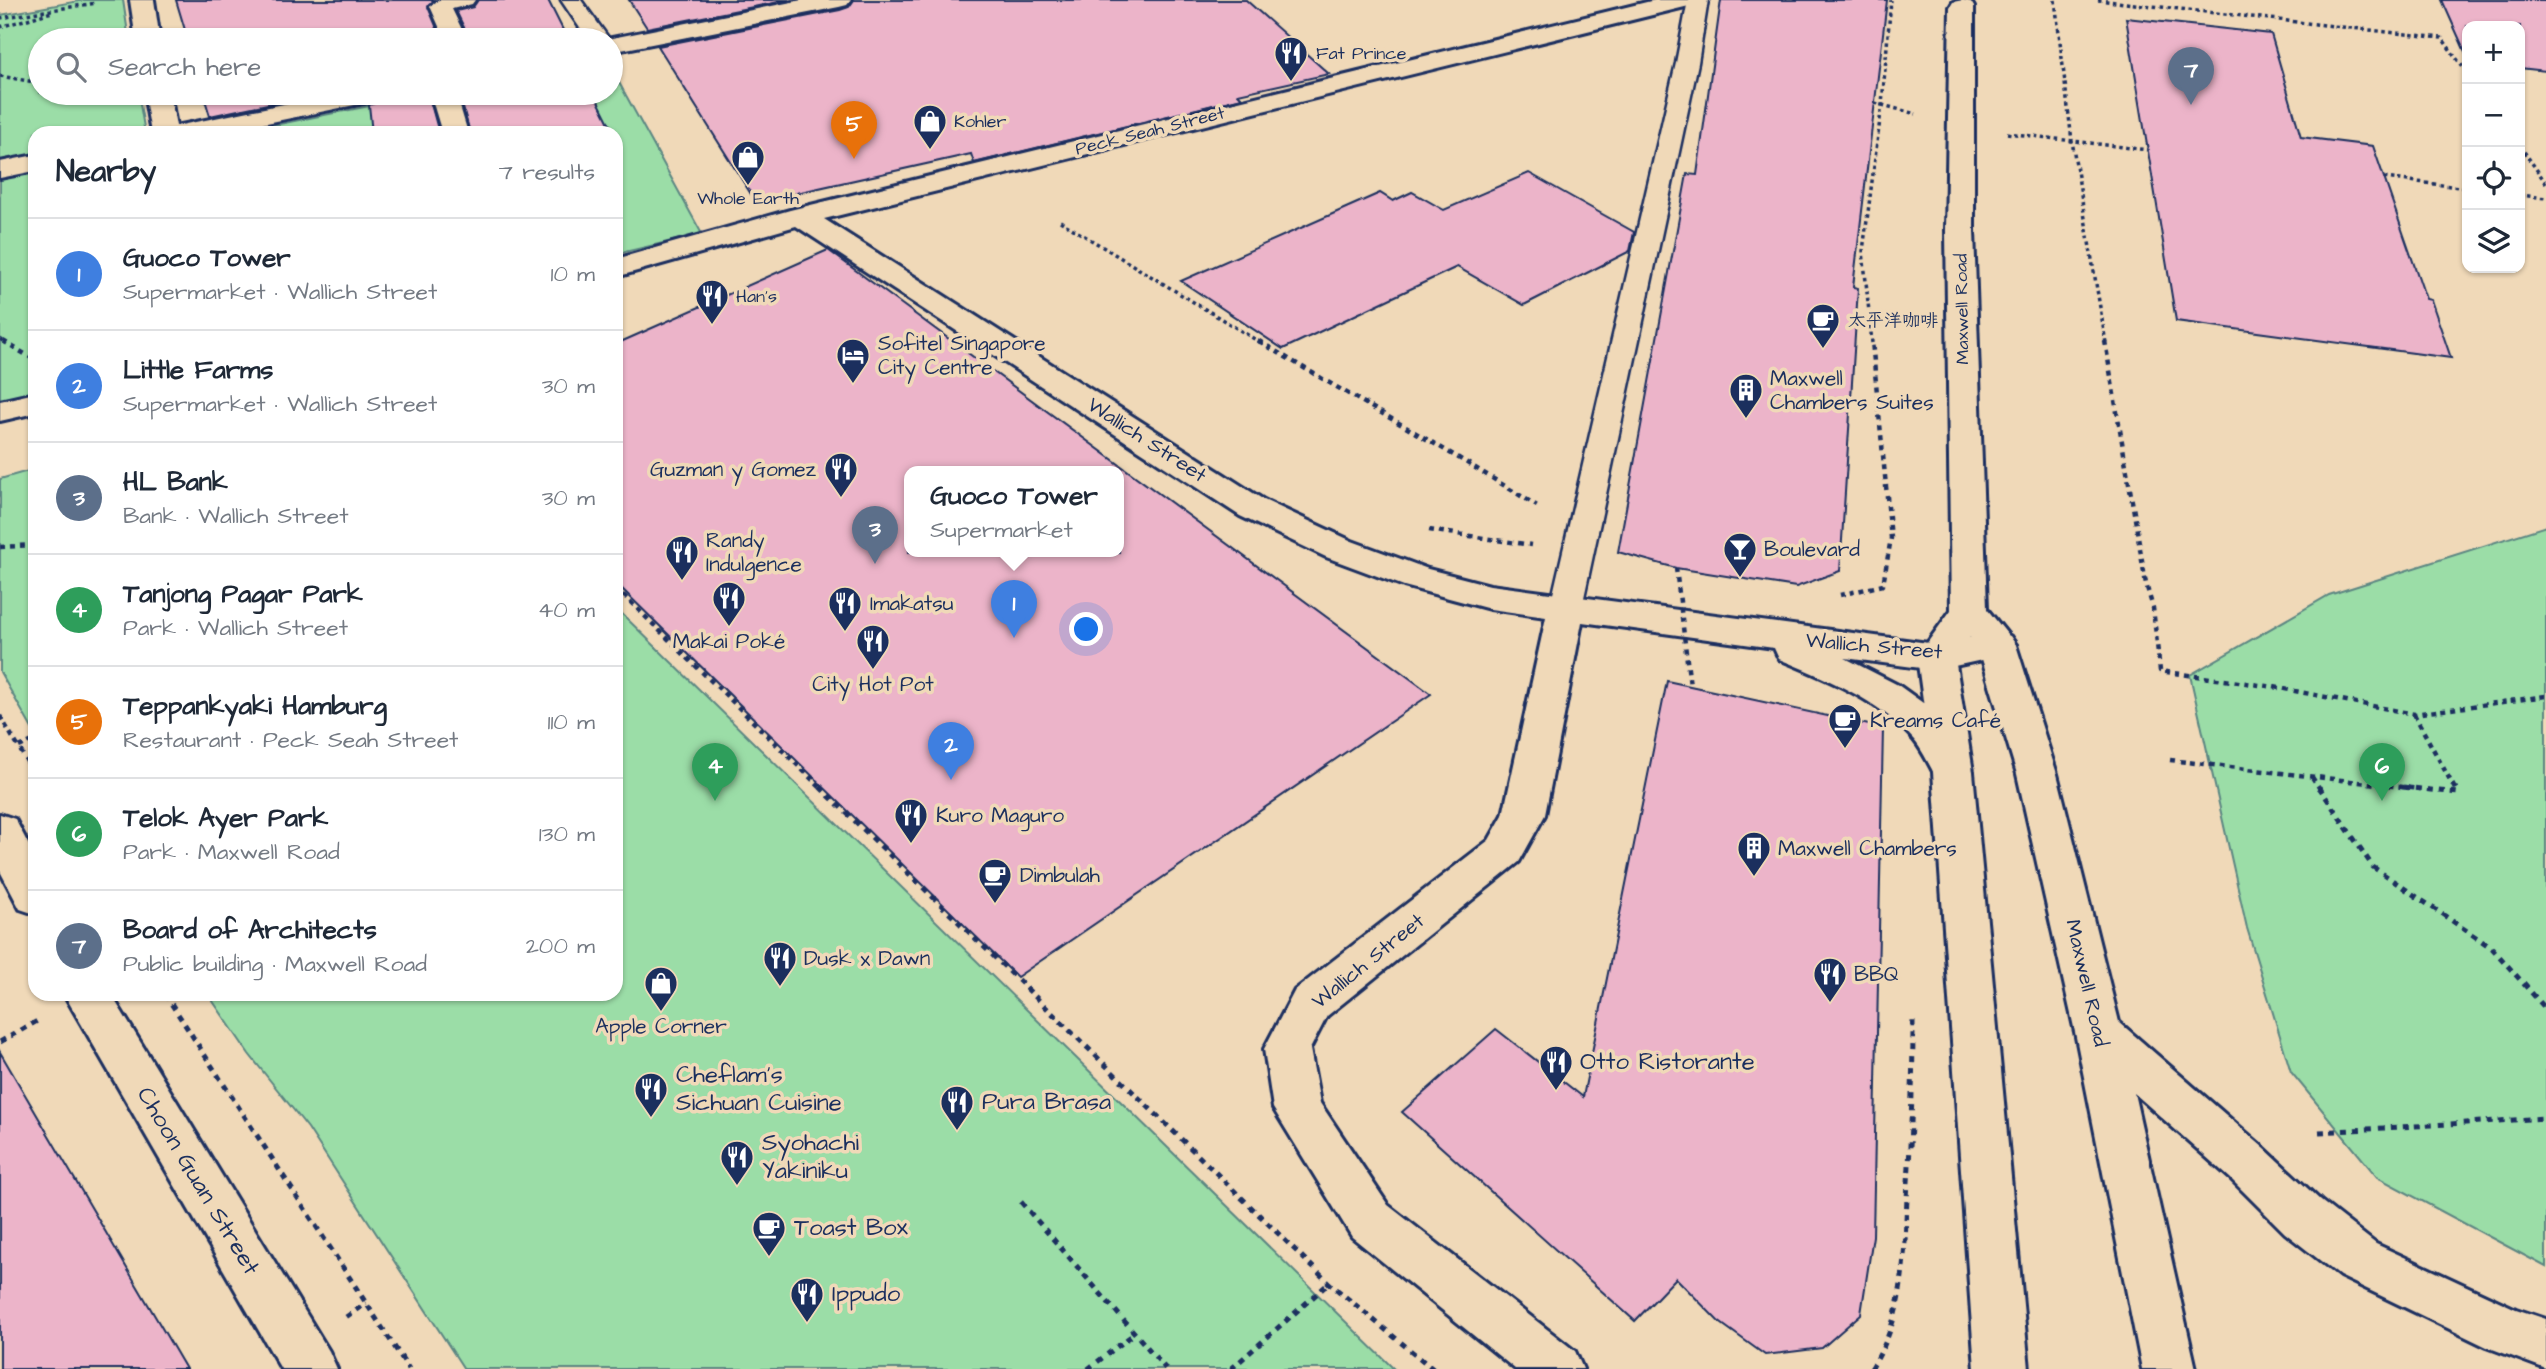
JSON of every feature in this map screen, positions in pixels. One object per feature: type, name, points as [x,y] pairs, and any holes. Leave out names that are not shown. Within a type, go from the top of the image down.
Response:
[{"type":"street","points":[[142,0],[146,28]]},
{"type":"street","points":[[623,43],[839,0]]},
{"type":"street","name":"Peck Seah Street","points":[[623,266],[800,216],[1685,0]]},
{"type":"street","name":"Maxwell Road","points":[[1963,2],[1960,230],[1969,611],[1997,645],[2038,774],[2098,1032],[2169,1369]]},
{"type":"street","points":[[159,105],[163,126]]},
{"type":"street","points":[[213,126],[316,105]]},
{"type":"street","points":[[447,105],[453,126]]},
{"type":"street","points":[[0,170],[28,164]]},
{"type":"street","name":"Wallich Street","points":[[800,216],[1252,508],[1339,549],[1417,578],[1490,597],[1751,634],[1936,656],[1997,645]]},
{"type":"street","points":[[0,411],[28,405]]},
{"type":"street","name":"Wallich Street","points":[[1556,1369],[1370,1221],[1297,1108],[1287,1049],[1311,1003],[1473,878],[1504,850],[1524,815],[1566,607]]},
{"type":"street","points":[[1969,611],[1936,656],[1953,772],[2002,1369]]},
{"type":"street","name":"Wallich Street","points":[[1751,634],[1820,662],[1895,702],[1928,729],[1953,772]]},
{"type":"street","points":[[0,830],[28,884]]},
{"type":"street","name":"Choon Guan Street","points":[[91,1001],[310,1369]]},
{"type":"street","points":[[2098,1032],[2304,1217],[2358,1260],[2505,1330],[2546,1344]]},
{"type":"lane","points":[[450,28],[440,6],[465,0]]},
{"type":"lane","points":[[571,0],[591,28]]},
{"type":"lane","points":[[1566,607],[1687,63],[1698,0]]},
{"type":"path","points":[[1833,596],[1883,585],[1891,538],[1863,251],[1882,104],[1891,0]]},
{"type":"path","points":[[2055,0],[2072,141],[2146,584],[2153,608],[2160,671],[2274,687],[2414,714],[2546,696]]},
{"type":"path","points":[[2098,0],[2442,38],[2462,66]]},
{"type":"path","points":[[0,18],[100,2]]},
{"type":"path","points":[[0,27],[73,6]]},
{"type":"path","points":[[0,76],[28,81]]},
{"type":"path","points":[[1963,128],[2148,150]]},
{"type":"path","points":[[2521,147],[2546,183]]},
{"type":"path","points":[[2384,178],[2462,187]]},
{"type":"path","points":[[2525,196],[2546,198]]},
{"type":"path","points":[[1060,221],[1537,505],[1534,518]]},
{"type":"path","points":[[0,339],[28,356]]},
{"type":"path","points":[[1426,529],[1578,552]]},
{"type":"path","points":[[0,547],[28,545]]},
{"type":"path","points":[[1676,568],[1690,686]]},
{"type":"path","points":[[623,595],[1329,1283],[1433,1369]]},
{"type":"path","points":[[2170,760],[2458,793],[2414,714]]},
{"type":"path","points":[[0,716],[28,763]]},
{"type":"path","points":[[19,747],[28,743]]},
{"type":"path","points":[[2312,776],[2373,867],[2492,948],[2546,1009]]},
{"type":"path","points":[[170,1001],[409,1369]]},
{"type":"path","points":[[1871,1369],[1885,1350],[1901,1296],[1913,1103],[1913,1007]]},
{"type":"path","points":[[2319,1132],[2546,1118]]},
{"type":"path","points":[[1021,1202],[1166,1369]]},
{"type":"path","points":[[1231,1369],[1329,1283]]},
{"type":"path","points":[[1088,1369],[1135,1333]]},
{"type":"green space","points":[[85,0],[123,0],[127,28],[28,28],[28,105],[140,105],[144,126],[28,126],[28,394],[0,400],[0,15]]},
{"type":"green space","points":[[623,90],[702,234],[623,252],[623,126],[270,126],[374,105],[623,105]]},
{"type":"green space","points":[[28,471],[28,722],[0,672],[0,479]]},
{"type":"green space","points":[[2546,526],[2546,1267],[2377,1177],[2291,1072],[2247,928],[2190,675],[2329,595]]},
{"type":"green space","points":[[623,615],[1394,1369],[464,1369],[308,1128],[249,1054],[213,1001],[623,1001]]},
{"type":"building","points":[[176,0],[434,0],[428,7],[437,28],[184,28]]},
{"type":"building","points":[[478,0],[548,0],[562,28],[464,28],[456,11],[473,7]]},
{"type":"building","points":[[629,0],[789,0],[647,28]]},
{"type":"building","points":[[854,0],[1246,0],[1329,74],[1238,94],[1242,98],[974,163],[971,154],[756,202],[658,46],[840,10],[849,7]]},
{"type":"building","name":"Maxwell Chambers Suites","points":[[1721,0],[1887,0],[1853,287],[1858,288],[1840,571],[1796,587],[1676,568],[1618,552],[1687,174],[1697,175]]},
{"type":"building","points":[[2442,0],[2546,0],[2546,71],[2525,69],[2525,21],[2462,21],[2462,45]]},
{"type":"building","points":[[2126,18],[2271,34],[2301,137],[2373,146],[2426,299],[2431,300],[2451,358],[2176,321]]},
{"type":"building","points":[[207,105],[262,105],[210,116]]},
{"type":"building","points":[[369,105],[431,105],[437,126],[371,126]]},
{"type":"building","points":[[462,105],[600,105],[610,126],[468,126]]},
{"type":"building","points":[[1529,173],[1634,232],[1630,251],[1524,305],[1457,267],[1283,349],[1181,281],[1380,193],[1393,201],[1412,192],[1444,210]]},
{"type":"building","points":[[828,250],[1121,466],[904,466],[904,557],[1124,557],[1124,468],[1431,694],[1017,977],[623,590],[623,341]]},
{"type":"building","name":"Maxwell Chambers","points":[[1667,681],[1883,728],[1873,1236],[1861,1314],[1822,1348],[1765,1355],[1718,1321],[1676,1278],[1635,1321],[1402,1112],[1496,1029],[1583,1097]]},
{"type":"building","points":[[0,1052],[186,1369],[0,1369]]},
{"type":"place","name":"Fat Prince","points":[[1291,83]]},
{"type":"place","name":"Board of Architects","points":[[2191,105]]},
{"type":"place","name":"Kohler","points":[[930,151]]},
{"type":"place","name":"Teppankyaki Hamburg","points":[[854,159]]},
{"type":"place","name":"Whole Earth","points":[[748,187]]},
{"type":"place","name":"Han's","points":[[712,326]]},
{"type":"place","name":"太平洋咖啡","points":[[1823,350]]},
{"type":"place","name":"Sofitel Singapore City Centre","points":[[853,385]]},
{"type":"place","name":"Maxwell Chambers Suites","points":[[1746,420]]},
{"type":"place","name":"Guzman y Gomez","points":[[841,499]]},
{"type":"place","name":"HL Bank","points":[[875,564]]},
{"type":"place","name":"Boulevard","points":[[1740,579]]},
{"type":"place","name":"Randy Indulgence","points":[[682,582]]},
{"type":"place","name":"Makai Poké","points":[[729,628]]},
{"type":"place","name":"Imakatsu","points":[[845,633]]},
{"type":"place","name":"Guoco Tower","points":[[1014,638]]},
{"type":"place","name":"City Hot Pot","points":[[873,671]]},
{"type":"place","name":"Kreams Café","points":[[1845,750]]},
{"type":"place","name":"Little Farms","points":[[951,780]]},
{"type":"place","name":"Tanjong Pagar Park","points":[[715,801]]},
{"type":"place","name":"Telok Ayer Park","points":[[2382,801]]},
{"type":"place","name":"Kuro Maguro","points":[[911,845]]},
{"type":"place","name":"Maxwell Chambers","points":[[1754,878]]},
{"type":"place","name":"Dimbulah","points":[[995,905]]},
{"type":"place","name":"Dusk x Dawn","points":[[780,988]]},
{"type":"place","name":"BBQ","points":[[1830,1004]]},
{"type":"place","name":"Apple Corner","points":[[661,1013]]},
{"type":"place","name":"Otto Ristorante","points":[[1556,1092]]},
{"type":"place","name":"Cheflam’s Sichuan Cuisine","points":[[651,1119]]},
{"type":"place","name":"Pura Brasa","points":[[957,1132]]},
{"type":"place","name":"Syohachi Yakiniku","points":[[737,1187]]},
{"type":"place","name":"Toast Box","points":[[769,1258]]},
{"type":"place","name":"Ippudo","points":[[807,1324]]}]
